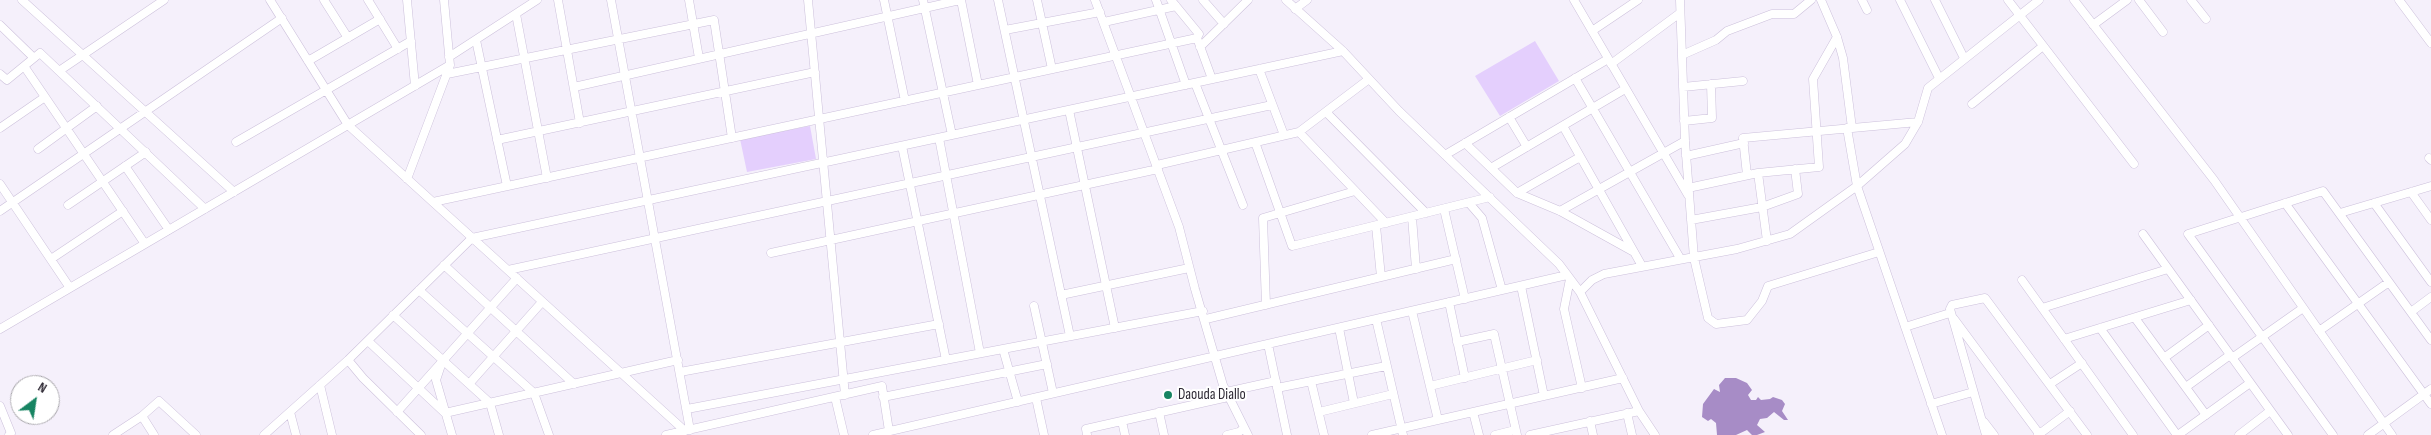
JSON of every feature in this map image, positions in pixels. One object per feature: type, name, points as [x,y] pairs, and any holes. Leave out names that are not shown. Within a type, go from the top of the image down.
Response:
[{"type":"street","points":[[22,0],[234,192]]},
{"type":"street","points":[[59,71],[164,0]]},
{"type":"street","points":[[270,0],[348,125],[621,373],[688,430]]},
{"type":"street","points":[[324,0],[348,38]]},
{"type":"street","points":[[368,0],[398,48]]},
{"type":"street","points":[[407,0],[415,86]]},
{"type":"street","points":[[407,179],[450,61],[444,0]]},
{"type":"street","points":[[0,329],[415,86],[476,40],[537,0]]},
{"type":"street","points":[[558,0],[580,122]]},
{"type":"street","points":[[611,0],[687,409],[688,430]]},
{"type":"street","points":[[689,0],[699,58]]},
{"type":"street","points":[[808,0],[845,394]]},
{"type":"street","points":[[884,0],[905,101]]},
{"type":"street","points":[[574,86],[887,16],[924,4],[961,0],[978,85]]},
{"type":"street","points":[[998,0],[1070,336]]},
{"type":"street","points":[[1037,0],[1052,69]]},
{"type":"street","points":[[1095,0],[1179,226],[1189,268],[1227,394],[1242,432],[1227,435]]},
{"type":"street","points":[[1156,0],[1186,85]]},
{"type":"street","points":[[1203,0],[1224,24]]},
{"type":"street","points":[[1200,47],[1248,0]]},
{"type":"street","points":[[1286,0],[1343,51],[1445,155],[1559,264],[1580,292],[1639,410],[1655,435]]},
{"type":"street","points":[[1295,9],[1307,0]]},
{"type":"street","points":[[1574,0],[1689,197]]},
{"type":"street","points":[[1592,31],[1638,0]]},
{"type":"street","points":[[1680,0],[1684,141],[1694,258],[1708,318],[1716,324],[1747,320],[1762,302],[1768,286],[1879,252]]},
{"type":"street","points":[[1682,55],[1716,40],[1727,30],[1772,14],[1794,14],[1811,0]]},
{"type":"street","points":[[1822,0],[1837,37],[1843,58],[1856,186],[1942,435]]},
{"type":"street","points":[[1862,0],[1867,10]]},
{"type":"street","points":[[1900,0],[1938,78]]},
{"type":"street","points":[[1935,0],[1964,58]]},
{"type":"street","points":[[2008,0],[2134,164]]},
{"type":"street","points":[[1580,292],[1592,280],[1604,274],[1680,258],[1694,258],[1790,234],[1856,186],[1905,144],[1918,122],[1928,88],[1938,78],[2039,0]]},
{"type":"street","points":[[2074,0],[2240,218],[2392,435]]},
{"type":"street","points":[[2093,25],[2127,0]]},
{"type":"street","points":[[2140,0],[2163,32]]},
{"type":"street","points":[[2191,0],[2206,19]]},
{"type":"street","points":[[2399,0],[2431,42]]},
{"type":"street","points":[[1104,22],[1160,10],[1173,3],[1199,34],[1197,38],[1212,79]]},
{"type":"street","points":[[924,4],[952,135]]},
{"type":"street","points":[[1004,30],[1100,12]]},
{"type":"street","points":[[1445,155],[1575,78],[1609,61],[1680,13]]},
{"type":"street","points":[[516,14],[548,178]]},
{"type":"street","points":[[0,211],[282,18]]},
{"type":"street","points":[[308,61],[380,19]]},
{"type":"street","points":[[446,74],[714,20],[732,138]]},
{"type":"street","points":[[0,25],[34,58]]},
{"type":"street","points":[[1688,188],[1758,173],[1819,167],[1815,132],[1813,79],[1837,37]]},
{"type":"street","points":[[433,202],[1197,38]]},
{"type":"street","points":[[476,40],[507,186]]},
{"type":"street","points":[[236,142],[411,41]]},
{"type":"street","points":[[1972,104],[2043,46]]},
{"type":"street","points":[[264,435],[348,360],[472,238],[1343,51]]},
{"type":"street","points":[[1,75],[7,80],[40,53],[205,208]]},
{"type":"street","points":[[24,66],[145,244]]},
{"type":"street","points":[[1259,69],[1284,136]]},
{"type":"street","points":[[497,140],[815,72]]},
{"type":"street","points":[[1575,78],[1680,258]]},
{"type":"street","points":[[771,253],[1085,185],[1299,132],[1369,79]]},
{"type":"street","points":[[1683,87],[1743,81]]},
{"type":"street","points":[[1195,83],[1242,205]]},
{"type":"street","points":[[1684,121],[1712,118],[1711,84]]},
{"type":"street","points":[[1491,168],[1626,89]]},
{"type":"street","points":[[0,128],[44,97]]},
{"type":"street","points":[[508,270],[1272,104]]},
{"type":"street","points":[[38,148],[67,130],[97,106]]},
{"type":"street","points":[[1069,110],[1114,328]]},
{"type":"street","points":[[1326,112],[1426,213]]},
{"type":"street","points":[[1509,117],[1527,147]]},
{"type":"street","points":[[1747,175],[1743,138],[1918,122]]},
{"type":"street","points":[[1563,126],[1642,266]]},
{"type":"street","points":[[1299,132],[1386,223]]},
{"type":"street","points":[[939,138],[980,353]]},
{"type":"street","points":[[1560,211],[1684,141]]},
{"type":"street","points":[[1255,142],[1292,246],[1490,198]]},
{"type":"street","points":[[1465,143],[1517,194],[1560,211],[1634,252]]},
{"type":"street","points":[[1686,156],[1744,143]]},
{"type":"street","points":[[902,146],[946,360]]},
{"type":"street","points":[[68,205],[146,152]]},
{"type":"street","points":[[1517,194],[1580,157]]},
{"type":"street","points":[[125,166],[169,230]]},
{"type":"street","points":[[1691,220],[1762,207],[1798,194],[1795,169]]},
{"type":"street","points":[[1758,173],[1766,241]]},
{"type":"street","points":[[0,184],[70,288]]},
{"type":"street","points":[[2340,213],[2431,186]]},
{"type":"street","points":[[1266,305],[1263,218],[1355,191]]},
{"type":"street","points":[[2333,435],[2188,234],[2324,191],[2431,340]]},
{"type":"street","points":[[2411,192],[2431,220]]},
{"type":"street","points":[[1469,202],[1482,218],[1502,290]]},
{"type":"street","points":[[2286,203],[2358,303],[2428,392],[2431,404]]},
{"type":"street","points":[[2374,203],[2431,282]]},
{"type":"street","points":[[1444,209],[1465,299]]},
{"type":"street","points":[[51,259],[123,212]]},
{"type":"street","points":[[1412,217],[1416,269]]},
{"type":"street","points":[[1376,226],[1380,277]]},
{"type":"street","points":[[2144,234],[2288,435]]},
{"type":"street","points":[[687,409],[1114,328],[1266,305],[1456,259]]},
{"type":"street","points":[[444,265],[574,384]]},
{"type":"street","points":[[1061,295],[1189,268]]},
{"type":"street","points":[[2042,308],[2168,268]]},
{"type":"street","points":[[873,435],[1449,302],[1569,277]]},
{"type":"street","points":[[1569,277],[1564,309],[1582,388]]},
{"type":"street","points":[[397,412],[516,278]]},
{"type":"street","points":[[2022,280],[2130,434]]},
{"type":"street","points":[[2319,331],[2389,282]]},
{"type":"street","points":[[1521,286],[1544,396]]},
{"type":"street","points":[[419,290],[534,393],[548,435]]},
{"type":"street","points":[[2411,312],[2431,297]]},
{"type":"street","points":[[1986,435],[1950,313],[1952,305],[1985,298],[2087,435]]},
{"type":"street","points":[[2064,339],[2191,300]]},
{"type":"street","points":[[469,384],[542,302]]},
{"type":"street","points":[[1449,302],[1465,378]]},
{"type":"street","points":[[1034,306],[1054,394]]},
{"type":"street","points":[[2186,387],[2303,308]]},
{"type":"street","points":[[1412,311],[1438,420]]},
{"type":"street","points":[[1905,327],[1950,313]]},
{"type":"street","points":[[1950,313],[2039,435],[2070,412]]},
{"type":"street","points":[[394,316],[490,403],[500,435]]},
{"type":"street","points":[[2135,318],[2206,415]]},
{"type":"street","points":[[1376,319],[1402,432]]},
{"type":"street","points":[[680,372],[939,324]]},
{"type":"street","points":[[2164,358],[2209,325]]},
{"type":"street","points":[[1339,328],[1354,403]]},
{"type":"street","points":[[2100,328],[2178,435],[2250,383]]},
{"type":"street","points":[[1457,342],[1494,334],[1516,432],[1495,435]]},
{"type":"street","points":[[368,341],[445,413]]},
{"type":"street","points":[[1268,344],[1287,435]]},
{"type":"street","points":[[1003,349],[1018,402]]},
{"type":"street","points":[[348,360],[363,378],[421,435]]},
{"type":"street","points":[[443,360],[436,380],[452,435]]},
{"type":"street","points":[[445,413],[678,360]]},
{"type":"street","points":[[1430,386],[1537,360]]},
{"type":"street","points":[[2050,384],[2082,363]]},
{"type":"street","points":[[883,397],[1047,364]]},
{"type":"street","points":[[1087,435],[1086,429],[1227,394],[1312,381],[1386,366]]},
{"type":"street","points":[[1372,435],[1402,432],[1438,420],[1623,378]]},
{"type":"street","points":[[1312,381],[1324,435]]},
{"type":"street","points":[[320,385],[332,435]]},
{"type":"street","points":[[666,435],[882,386],[889,431]]},
{"type":"street","points":[[1931,404],[1973,392]]},
{"type":"street","points":[[2368,435],[2428,392]]},
{"type":"street","points":[[1319,412],[1393,394]]},
{"type":"street","points":[[835,397],[844,435]]},
{"type":"street","points":[[1036,398],[1044,435]]},
{"type":"street","points":[[114,435],[160,401],[196,435]]},
{"type":"street","points":[[0,406],[11,434],[9,435]]},
{"type":"street","points":[[1530,435],[1555,432],[1590,421],[1639,410]]},
{"type":"street","points":[[2239,435],[2270,411]]},
{"type":"street","points":[[290,412],[296,435]]},
{"type":"street","points":[[1159,412],[1164,435]]},
{"type":"street","points":[[1473,412],[1478,435]]},
{"type":"street","points":[[1627,413],[1632,435]]},
{"type":"street","points":[[142,416],[154,435]]},
{"type":"street","points":[[1981,418],[1994,435]]},
{"type":"street","points":[[1122,421],[1125,435]]},
{"type":"street","points":[[1590,421],[1593,435]]},
{"type":"shaded area","points":[[1535,41],[1559,81],[1500,116],[1475,76]]},
{"type":"shaded area","points":[[810,126],[816,159],[747,172],[740,139]]},
{"type":"shaded area","points":[[1725,378],[1736,378],[1747,383],[1752,390],[1748,395],[1751,400],[1756,400],[1758,397],[1761,400],[1773,397],[1782,400],[1785,404],[1782,411],[1788,420],[1784,420],[1774,412],[1767,418],[1760,419],[1757,425],[1765,432],[1752,435],[1747,430],[1736,435],[1717,435],[1716,423],[1711,419],[1708,421],[1702,417],[1703,404],[1714,389],[1720,392],[1719,385]]},
{"type":"place","name":"Daouda Diallo","points":[[1168,395]]}]
